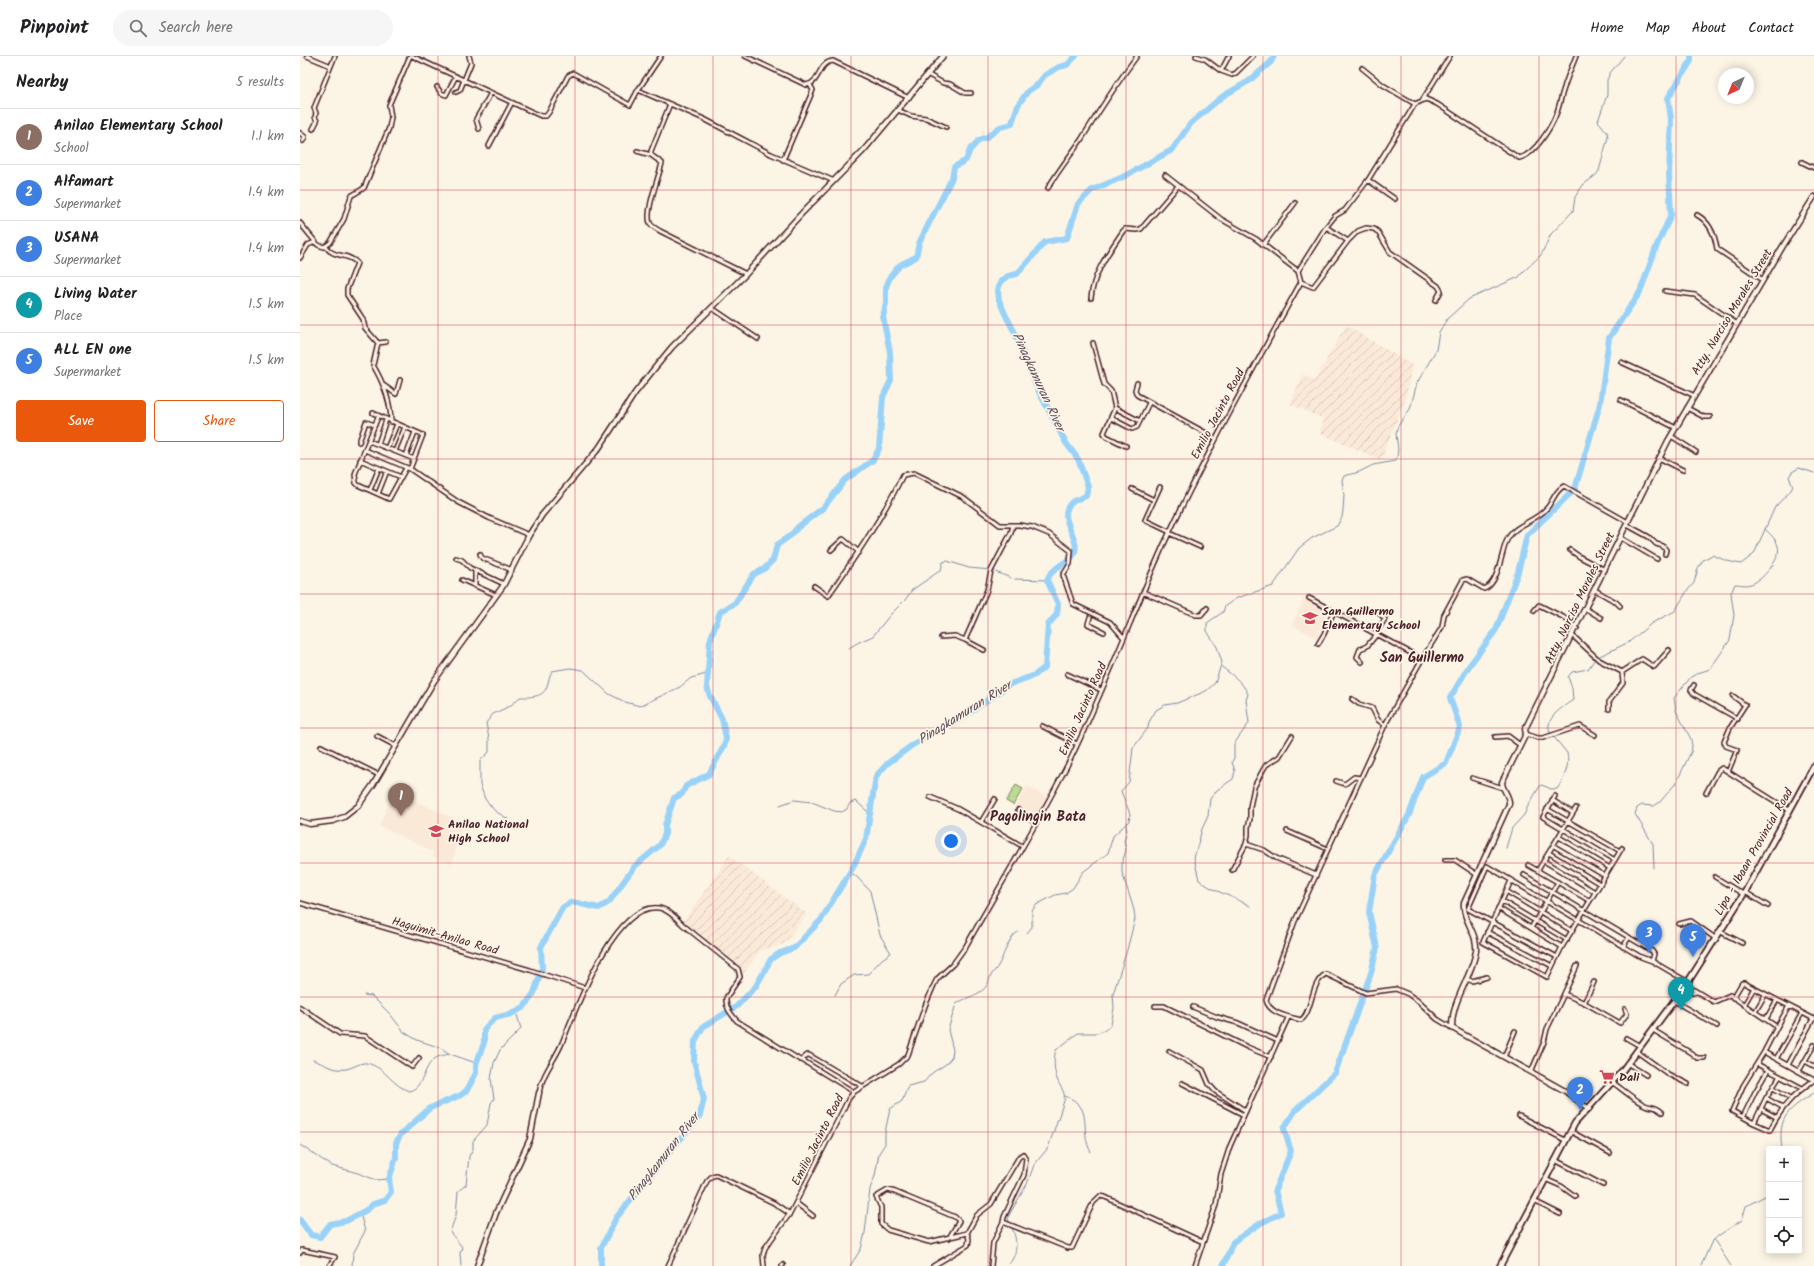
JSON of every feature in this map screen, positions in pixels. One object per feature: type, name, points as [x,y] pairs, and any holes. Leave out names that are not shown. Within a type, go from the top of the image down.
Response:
[{"type":"main road","name":"Lipa - Ibaan Provincial Road","points":[[1500,1266],[1575,1123],[1612,1082],[1686,986],[1744,893],[1814,766]]},
{"type":"street","points":[[307,56],[331,66]]},
{"type":"street","points":[[313,129],[317,121],[314,117],[316,113],[314,108],[335,56]]},
{"type":"street","points":[[326,247],[330,243],[344,219],[351,196],[364,188],[375,160],[381,150],[392,117],[389,105],[411,56],[455,78],[491,93],[511,104],[541,116],[546,116],[568,76],[573,73],[630,105],[660,56]]},
{"type":"street","points":[[456,92],[460,90],[471,63],[469,56]]},
{"type":"street","points":[[745,56],[806,85],[810,85],[814,82],[825,64],[833,61],[909,98]]},
{"type":"street","points":[[300,821],[310,824],[317,824],[344,817],[361,802],[379,775],[434,681],[504,584],[529,535],[554,499],[599,448],[635,394],[654,369],[672,347],[746,274],[803,212],[864,150],[943,56]]},
{"type":"street","points":[[1048,188],[1065,160],[1137,56]]},
{"type":"street","points":[[1196,56],[1205,59],[1221,71],[1232,75],[1236,73],[1253,56]]},
{"type":"street","points":[[1205,59],[1209,56]]},
{"type":"street","points":[[1221,71],[1229,56]]},
{"type":"street","points":[[1298,271],[1326,227],[1335,216],[1345,210],[1368,180],[1415,104],[1423,99],[1450,56]]},
{"type":"street","points":[[1423,99],[1437,104],[1519,158],[1524,157],[1531,152],[1547,132],[1557,112],[1564,87],[1576,56]]},
{"type":"street","points":[[1362,68],[1383,85],[1415,104]]},
{"type":"street","points":[[927,74],[943,83],[950,84],[965,93],[971,93]]},
{"type":"street","points":[[437,87],[441,93],[445,95],[448,93],[455,78]]},
{"type":"street","points":[[783,160],[813,90],[810,85]]},
{"type":"street","points":[[638,90],[670,104],[783,160],[834,181]]},
{"type":"street","points":[[479,129],[476,119],[491,93]]},
{"type":"street","points":[[489,146],[511,104]]},
{"type":"street","points":[[651,155],[670,104]]},
{"type":"street","points":[[898,110],[911,116],[926,118],[946,127]]},
{"type":"street","points":[[300,133],[305,137],[304,141]]},
{"type":"street","points":[[637,151],[651,155],[662,164],[652,195],[649,217],[651,225],[660,231],[746,274]]},
{"type":"street","points":[[1802,162],[1814,168]]},
{"type":"street","points":[[1165,175],[1221,219],[1263,245],[1298,271],[1301,282],[1313,287],[1358,230],[1362,228],[1374,229],[1378,232],[1390,252],[1441,288],[1436,300]]},
{"type":"street","points":[[1368,180],[1395,198]]},
{"type":"street","points":[[1090,298],[1092,287],[1101,264],[1123,231],[1126,229],[1141,229],[1178,186]]},
{"type":"street","name":"Atty. Narciso Morales Street","points":[[1503,788],[1502,782],[1526,734],[1525,729],[1577,628],[1670,436],[1814,197]]},
{"type":"street","points":[[1263,245],[1295,202]]},
{"type":"street","points":[[1697,215],[1704,219],[1710,228],[1717,249],[1763,280]]},
{"type":"street","points":[[300,223],[315,242],[321,247],[326,247],[332,253],[356,261],[357,266],[351,277],[347,295],[363,318],[365,328],[378,343]]},
{"type":"street","points":[[1326,227],[1348,241]]},
{"type":"street","points":[[300,258],[308,246],[315,242]]},
{"type":"street","name":"Emilio Jacinto Road","points":[[764,1266],[763,1255],[765,1248],[790,1214],[833,1127],[854,1092],[899,1064],[908,1055],[925,1006],[937,979],[953,964],[966,946],[1036,823],[1077,744],[1143,592],[1215,438],[1301,282]]},
{"type":"street","points":[[1665,291],[1695,295],[1737,324]]},
{"type":"street","points":[[712,308],[758,339]]},
{"type":"street","points":[[378,343],[386,342]]},
{"type":"street","points":[[378,343],[373,365],[379,374],[390,405],[391,422]]},
{"type":"street","points":[[1093,343],[1104,384],[1111,391],[1115,408],[1104,434],[1126,446]]},
{"type":"street","points":[[1620,362],[1694,396]]},
{"type":"street","points":[[383,384],[396,394],[400,380]]},
{"type":"street","points":[[1137,383],[1135,394],[1215,438]]},
{"type":"street","points":[[1621,400],[1676,428]]},
{"type":"street","points":[[1111,418],[1132,428],[1137,427],[1149,403]]},
{"type":"street","points":[[1115,408],[1140,421]]},
{"type":"street","points":[[1687,408],[1704,417],[1710,417]]},
{"type":"street","points":[[373,413],[378,417],[423,435],[410,469]]},
{"type":"street","points":[[378,417],[355,474],[356,482],[378,494],[390,498],[406,468]]},
{"type":"street","points":[[378,444],[386,420]]},
{"type":"street","points":[[359,442],[366,422],[375,425]]},
{"type":"street","points":[[387,448],[397,424]]},
{"type":"street","points":[[395,451],[405,428]]},
{"type":"street","points":[[406,456],[415,432]]},
{"type":"street","points":[[1670,436],[1696,452]]},
{"type":"street","points":[[368,440],[414,459]]},
{"type":"street","points":[[365,450],[410,469],[458,502],[529,535]]},
{"type":"street","points":[[1659,458],[1683,470]]},
{"type":"street","points":[[360,460],[401,477]]},
{"type":"street","points":[[370,490],[379,468]]},
{"type":"street","points":[[378,494],[387,471]]},
{"type":"street","points":[[814,586],[828,596],[859,552],[888,506],[903,475],[906,473],[914,473],[963,497],[1000,526],[1013,525],[1032,527],[1048,534],[1071,551],[1070,564],[1063,575],[1071,601],[1076,607],[1090,615],[1110,622],[1124,638]]},
{"type":"street","points":[[1589,1109],[1570,1094],[1437,1019],[1418,1001],[1396,989],[1366,994],[1328,974],[1324,974],[1313,993],[1304,1019],[1301,1020],[1293,1017],[1288,1018],[1270,1008],[1266,1000],[1295,921],[1385,725],[1442,627],[1445,612],[1463,580],[1467,579],[1487,588],[1494,580],[1506,542],[1513,532],[1545,511],[1560,488],[1564,486],[1628,523],[1649,537],[1656,544],[1663,546],[1666,550],[1665,554]]},
{"type":"street","points":[[1160,487],[1145,520],[1200,547]]},
{"type":"street","points":[[1132,489],[1154,500]]},
{"type":"street","points":[[965,640],[986,590],[991,571],[1011,533],[1013,525]]},
{"type":"street","points":[[1621,538],[1657,559]]},
{"type":"street","points":[[831,550],[843,539],[859,552]]},
{"type":"street","points":[[1570,550],[1605,570]]},
{"type":"street","points":[[480,554],[485,560],[512,570]]},
{"type":"street","points":[[456,558],[462,560],[466,565],[504,584]]},
{"type":"street","points":[[475,586],[476,570]]},
{"type":"street","points":[[462,580],[496,595]]},
{"type":"street","points":[[1595,590],[1616,602],[1620,606]]},
{"type":"street","points":[[1143,592],[1196,615],[1202,615],[1207,608]]},
{"type":"street","points":[[1310,598],[1377,633],[1422,659]]},
{"type":"street","points":[[1534,611],[1539,605],[1563,618],[1577,628]]},
{"type":"street","points":[[1586,609],[1601,618]]},
{"type":"street","points":[[1318,644],[1334,610]]},
{"type":"street","points":[[1362,662],[1358,657],[1360,649],[1367,646],[1385,619],[1380,613]]},
{"type":"street","points":[[1090,615],[1088,624],[1104,632]]},
{"type":"street","points":[[941,637],[955,636],[984,650]]},
{"type":"street","points":[[1573,636],[1599,660],[1622,672]]},
{"type":"street","points":[[1622,672],[1642,659],[1654,667],[1669,650]]},
{"type":"street","points":[[1610,709],[1609,702],[1623,683],[1622,672]]},
{"type":"street","points":[[1067,674],[1101,690]]},
{"type":"street","points":[[1694,685],[1692,690],[1696,695],[1738,718]]},
{"type":"street","points":[[1728,772],[1737,750],[1726,746],[1724,742],[1730,728],[1738,718],[1745,705],[1733,696]]},
{"type":"street","points":[[1352,698],[1359,704],[1372,708],[1378,720],[1385,725]]},
{"type":"street","points":[[1042,726],[1077,744]]},
{"type":"street","points":[[1526,734],[1538,738],[1580,726],[1595,734]]},
{"type":"street","points":[[377,736],[396,746]]},
{"type":"street","points":[[1232,870],[1246,844],[1254,787],[1263,770],[1280,756],[1292,736]]},
{"type":"street","points":[[1495,737],[1508,736],[1520,745]]},
{"type":"street","points":[[321,746],[379,775]]},
{"type":"street","points":[[1706,793],[1720,768],[1790,810]]},
{"type":"street","points":[[1336,781],[1345,784],[1354,777],[1361,778]]},
{"type":"street","points":[[1452,1028],[1451,1018],[1475,954],[1476,942],[1463,906],[1476,874],[1509,804],[1509,798],[1503,788],[1472,778]]},
{"type":"street","points":[[1555,796],[1544,817],[1615,860]]},
{"type":"street","points":[[930,797],[958,809],[1022,846]]},
{"type":"street","points":[[981,822],[995,799]]},
{"type":"street","points":[[1552,800],[1573,813]]},
{"type":"street","points":[[1538,870],[1576,808]]},
{"type":"street","points":[[1547,809],[1620,851]]},
{"type":"street","points":[[1018,810],[1036,823]]},
{"type":"street","points":[[1287,831],[1328,849]]},
{"type":"street","points":[[1559,837],[1610,868]]},
{"type":"street","points":[[1246,844],[1264,850],[1276,858],[1316,875]]},
{"type":"street","points":[[1554,846],[1605,876]]},
{"type":"street","points":[[1511,881],[1483,940],[1484,943],[1547,977],[1562,947],[1622,848]]},
{"type":"street","points":[[1549,853],[1600,884]]},
{"type":"street","points":[[1445,860],[1455,860],[1476,874]]},
{"type":"street","points":[[1544,861],[1595,892]]},
{"type":"street","points":[[1557,957],[1468,908],[1487,866],[1640,957],[1652,961],[1680,977],[1686,986],[1715,1003],[1729,995],[1777,1027]]},
{"type":"street","points":[[1528,866],[1538,870],[1590,901]]},
{"type":"street","points":[[1524,875],[1654,952],[1652,961]]},
{"type":"street","points":[[1715,877],[1768,906]]},
{"type":"street","points":[[1531,928],[1558,882]]},
{"type":"street","points":[[1506,891],[1572,930]]},
{"type":"street","points":[[1502,901],[1567,940]]},
{"type":"street","name":"Haguimit-Anilao Road","points":[[300,903],[530,970],[585,988]]},
{"type":"street","points":[[477,1266],[496,1213],[530,1140],[539,1093],[546,1073],[561,1045],[585,988],[601,956],[631,918],[640,911],[657,907],[661,908],[678,919],[683,925],[738,969],[740,977],[726,998],[726,1006],[731,1015],[737,1021],[854,1092]]},
{"type":"street","points":[[1498,908],[1562,947]]},
{"type":"street","points":[[1680,924],[1692,921],[1715,938]]},
{"type":"street","points":[[1719,931],[1742,943]]},
{"type":"street","points":[[1487,932],[1552,966]]},
{"type":"street","points":[[1623,947],[1629,937]]},
{"type":"street","points":[[1531,1072],[1548,1029],[1577,966]]},
{"type":"street","points":[[1466,979],[1472,981],[1487,977]]},
{"type":"street","points":[[1584,1003],[1594,982]]},
{"type":"street","points":[[1733,998],[1743,982],[1765,995],[1814,1019],[1788,1065]]},
{"type":"street","points":[[1744,1005],[1754,988]]},
{"type":"street","points":[[1564,994],[1584,1003],[1620,1024],[1627,1014],[1625,1009]]},
{"type":"street","points":[[1755,1012],[1765,995]]},
{"type":"street","points":[[1766,1019],[1777,1000]]},
{"type":"street","points":[[1674,1001],[1717,1026]]},
{"type":"street","points":[[1155,1006],[1164,1006],[1247,1047],[1271,1057]]},
{"type":"street","points":[[1730,1113],[1743,1086],[1764,1052],[1789,1006]]},
{"type":"street","points":[[300,1007],[340,1034],[365,1036],[412,1067],[419,1058]]},
{"type":"street","points":[[1193,1007],[1217,1017],[1238,1023],[1278,1041]]},
{"type":"street","points":[[1776,1059],[1802,1013]]},
{"type":"street","points":[[1195,1266],[1216,1205],[1221,1174],[1230,1146],[1288,1018]]},
{"type":"street","points":[[1653,1030],[1697,1058],[1704,1058]]},
{"type":"street","points":[[1504,1057],[1515,1032]]},
{"type":"street","points":[[1626,1038],[1640,1046]]},
{"type":"street","points":[[1799,1071],[1813,1050],[1814,1045]]},
{"type":"street","points":[[1169,1051],[1203,1070],[1209,1084],[1215,1091],[1245,1113]]},
{"type":"street","points":[[1636,1051],[1668,1074],[1688,1084]]},
{"type":"street","points":[[1732,1109],[1733,1112],[1769,1130],[1782,1108],[1791,1098],[1814,1080],[1764,1052]]},
{"type":"street","points":[[802,1060],[809,1055],[862,1086]]},
{"type":"street","points":[[1805,1061],[1814,1066]]},
{"type":"street","points":[[1627,1063],[1646,1075]]},
{"type":"street","points":[[1757,1064],[1802,1088]]},
{"type":"street","points":[[1743,1117],[1768,1070]]},
{"type":"street","points":[[1754,1122],[1766,1098],[1780,1076]]},
{"type":"street","points":[[1182,1082],[1245,1113]]},
{"type":"street","points":[[1612,1082],[1641,1103],[1647,1106],[1655,1106],[1662,1112]]},
{"type":"street","points":[[1773,1088],[1791,1098]]},
{"type":"street","points":[[1766,1098],[1782,1108]]},
{"type":"street","points":[[1761,1109],[1776,1117]]},
{"type":"street","points":[[1519,1116],[1565,1140]]},
{"type":"street","points":[[1570,1131],[1610,1153]]},
{"type":"street","points":[[949,1238],[959,1222],[955,1217],[888,1190],[876,1197],[880,1207],[881,1224],[888,1230],[929,1242],[949,1238],[967,1233],[977,1215],[991,1204],[1019,1157],[1023,1154],[1026,1158],[1024,1175],[993,1243],[990,1266]]},
{"type":"street","points":[[1555,1160],[1603,1184]]},
{"type":"street","points":[[668,1266],[698,1199],[707,1181],[712,1176],[716,1175],[774,1203],[790,1214]]},
{"type":"street","points":[[1545,1178],[1561,1186],[1575,1196]]},
{"type":"street","points":[[1003,1222],[1068,1248],[1072,1248],[1092,1203],[1100,1196],[1203,1242]]},
{"type":"street","points":[[1534,1201],[1560,1214]]},
{"type":"street","points":[[796,1203],[813,1216]]},
{"type":"street","points":[[933,1266],[968,1245],[969,1239],[967,1233]]},
{"type":"street","points":[[300,1253],[302,1250],[335,1258],[329,1266]]},
{"type":"shaded area","points":[[1346,325],[1412,365],[1406,398],[1381,460],[1319,433],[1324,419],[1290,404],[1303,374],[1315,380]]},
{"type":"shaded area","name":"San Guillermo Elementary School","points":[[1304,598],[1328,611],[1317,638],[1292,625]]},
{"type":"shaded area","points":[[1027,786],[1048,798],[1034,821],[1014,807]]},
{"type":"shaded area","name":"Anilao National High School","points":[[394,792],[463,822],[452,864],[433,857],[433,852],[379,826]]},
{"type":"shaded area","points":[[729,856],[807,914],[784,944],[761,950],[743,974],[680,926]]},
{"type":"green space","points":[[1016,785],[1023,789],[1013,805],[1006,801]]},
{"type":"waterway","points":[[300,1220],[311,1235],[320,1237],[330,1224],[346,1221],[368,1209],[373,1204],[385,1200],[391,1192],[389,1179],[396,1158],[396,1143],[401,1134],[430,1108],[461,1095],[467,1090],[476,1073],[476,1064],[484,1043],[484,1030],[486,1027],[495,1018],[511,1014],[524,1007],[534,993],[542,969],[541,947],[563,907],[572,902],[599,908],[609,902],[634,867],[660,845],[665,834],[665,825],[674,798],[682,794],[686,786],[709,774],[725,744],[726,738],[722,719],[707,687],[710,641],[720,612],[735,603],[754,574],[764,569],[773,560],[777,545],[823,508],[845,480],[873,460],[879,449],[883,397],[891,380],[890,352],[883,317],[886,303],[886,287],[890,277],[900,265],[916,257],[919,243],[952,178],[954,167],[966,160],[970,150],[979,140],[987,137],[1000,127],[1012,123],[1018,105],[1028,91],[1037,85],[1045,75],[1059,67],[1067,65],[1076,56]]},
{"type":"waterway","name":"Pinagkamuran River","points":[[601,1266],[601,1248],[616,1218],[700,1115],[704,1099],[694,1061],[695,1041],[703,1027],[737,1006],[756,986],[771,959],[780,953],[794,948],[821,920],[853,867],[866,839],[876,776],[888,763],[911,746],[962,718],[1010,684],[1035,675],[1045,667],[1048,625],[1057,614],[1058,604],[1047,580],[1053,571],[1070,558],[1075,552],[1076,546],[1067,520],[1067,508],[1075,500],[1086,496],[1088,487],[1078,459],[1066,443],[1036,386],[1014,331],[999,300],[998,290],[1001,281],[1008,276],[1017,274],[1045,242],[1067,238],[1078,204],[1092,190],[1123,177],[1172,150],[1191,123],[1223,96],[1249,81],[1271,62],[1274,56]]},
{"type":"waterway","points":[[1027,933],[1032,927],[1032,911],[1036,905],[1055,895],[1066,893],[1073,888],[1083,872],[1108,853],[1113,836],[1129,821],[1130,814],[1121,791],[1129,782],[1133,748],[1148,728],[1149,722],[1156,710],[1165,705],[1177,703],[1206,691],[1215,683],[1222,662],[1217,647],[1207,631],[1207,623],[1223,612],[1225,606],[1237,598],[1273,586],[1299,548],[1312,538],[1337,526],[1342,517],[1343,511],[1344,495],[1342,480],[1344,476],[1359,472],[1373,465],[1395,461],[1397,458],[1398,449],[1396,434],[1398,426],[1410,409],[1417,383],[1436,350],[1439,332],[1447,319],[1469,299],[1519,277],[1541,255],[1551,234],[1573,211],[1575,197],[1583,185],[1599,171],[1608,137],[1607,132],[1598,121],[1607,95],[1607,80],[1610,73],[1624,56]]},
{"type":"waterway","points":[[1223,1266],[1233,1242],[1261,1223],[1281,1213],[1275,1190],[1291,1151],[1284,1128],[1295,1111],[1335,1073],[1371,973],[1377,948],[1369,912],[1375,875],[1409,815],[1423,777],[1446,763],[1460,727],[1450,698],[1469,666],[1496,630],[1518,572],[1527,535],[1575,489],[1600,404],[1609,338],[1640,292],[1657,245],[1671,215],[1669,174],[1671,119],[1668,98],[1691,61],[1691,56]]},
{"type":"waterway","points":[[1598,657],[1629,642],[1652,623],[1675,611],[1687,591],[1694,583],[1698,568],[1703,560],[1712,555],[1727,561],[1741,564],[1754,554],[1775,507],[1793,486],[1789,477],[1792,472],[1799,468],[1814,473]]},
{"type":"waterway","points":[[1654,868],[1653,844],[1635,814],[1637,808],[1642,805],[1654,806],[1660,802],[1676,783],[1691,752],[1691,739],[1676,711],[1674,698],[1691,677],[1710,669],[1730,640],[1734,615],[1731,593],[1735,584],[1747,585],[1755,582],[1765,574],[1774,563],[1777,557],[1778,546],[1765,529]]},
{"type":"waterway","points":[[849,648],[873,636],[912,590],[941,570],[943,562],[947,561],[969,568],[990,570]]},
{"type":"waterway","points":[[993,571],[1011,578]]},
{"type":"waterway","points":[[1015,579],[1047,580]]},
{"type":"waterway","points":[[1551,734],[1549,729],[1551,718],[1573,700],[1572,688],[1568,677],[1572,672],[1588,669],[1595,659]]},
{"type":"waterway","points":[[1222,667],[1240,682],[1248,694],[1246,700],[1249,723],[1234,744],[1234,758],[1232,762],[1235,771],[1233,779],[1217,790],[1210,799],[1208,816],[1202,829],[1194,858],[1199,880],[1211,888],[1250,906]]},
{"type":"waterway","points":[[508,819],[495,811],[485,799],[480,785],[480,761],[489,752],[489,739],[486,723],[493,714],[510,706],[520,697],[536,696],[543,693],[548,684],[552,671],[570,668],[583,670],[609,694],[625,702],[640,706],[680,687],[691,678],[707,674]]},
{"type":"waterway","points":[[1506,848],[1512,828],[1524,815],[1540,786],[1542,785],[1551,789],[1557,789],[1564,777],[1568,762],[1567,753],[1553,736]]},
{"type":"waterway","points":[[780,805],[794,800],[812,802],[834,811],[842,812],[847,809],[850,803],[856,801],[867,811],[872,812]]},
{"type":"waterway","points":[[1009,1222],[1008,1217],[1027,1184],[1034,1165],[1048,1148],[1064,1101],[1063,1092],[1055,1072],[1054,1061],[1056,1050],[1078,1033],[1097,1033],[1105,1030],[1111,1025],[1114,1008],[1113,994],[1135,919],[1134,910],[1122,872],[1122,863],[1126,850],[1124,841],[1127,831],[1126,825]]},
{"type":"waterway","points":[[835,995],[841,984],[854,975],[868,974],[882,959],[891,953],[880,935],[870,891],[856,876],[850,872]]},
{"type":"waterway","points":[[850,1266],[861,1249],[865,1233],[870,1189],[875,1176],[879,1153],[885,1144],[885,1132],[890,1109],[902,1101],[908,1086],[924,1082],[932,1073],[946,1064],[952,1057],[953,1050],[948,1030],[956,1004],[977,994],[985,988],[992,973],[1000,962],[1009,942],[1018,932]]},
{"type":"waterway","points":[[364,995],[372,996],[390,1014],[404,1032],[417,1040],[441,1048],[450,1054],[476,1063]]},
{"type":"waterway","points":[[461,1266],[460,1253],[462,1247],[450,1232],[456,1215],[458,1191],[466,1185],[469,1156],[473,1149],[473,1141],[487,1125],[491,1103],[494,1099],[491,1079],[494,1063],[500,1050],[521,1029],[516,1011]]},
{"type":"waterway","points":[[313,1060],[333,1068],[341,1069],[367,1063],[376,1066],[403,1089],[409,1091],[414,1089],[420,1083],[429,1065],[434,1059],[450,1054]]},
{"type":"waterway","points":[[1782,1146],[1781,1129],[1783,1121],[1792,1109],[1814,1093]]},
{"type":"waterway","points":[[1065,1096],[1080,1106],[1085,1120],[1087,1144],[1091,1152]]},
{"type":"waterway","points":[[300,1145],[332,1166],[358,1173],[376,1180],[389,1179]]},
{"type":"waterway","points":[[1701,1266],[1711,1243],[1718,1236],[1742,1220],[1746,1206],[1766,1195]]},
{"type":"waterway","points":[[352,1266],[353,1254],[365,1231],[360,1213]]},
{"type":"waterway","points":[[1007,1266],[1011,1262],[1016,1248],[1012,1228]]},
{"type":"waterway","points":[[1714,1240],[1731,1266]]},
{"type":"place","name":"San Guillermo Elementary School","points":[[1310,618]]},
{"type":"place","name":"Anilao Elementary School","points":[[401,816]]},
{"type":"place","name":"Anilao National High School","points":[[436,831]]},
{"type":"place","name":"USANA","points":[[1649,953]]},
{"type":"place","name":"ALL EN one","points":[[1693,957]]},
{"type":"place","name":"Living Water","points":[[1681,1010]]},
{"type":"place","name":"Dali","points":[[1607,1077]]},
{"type":"place","name":"Alfamart","points":[[1580,1110]]},
{"type":"district","name":"San Guillermo","points":[[1422,658]]},
{"type":"district","name":"Pagolingin Bata","points":[[1038,817]]}]
